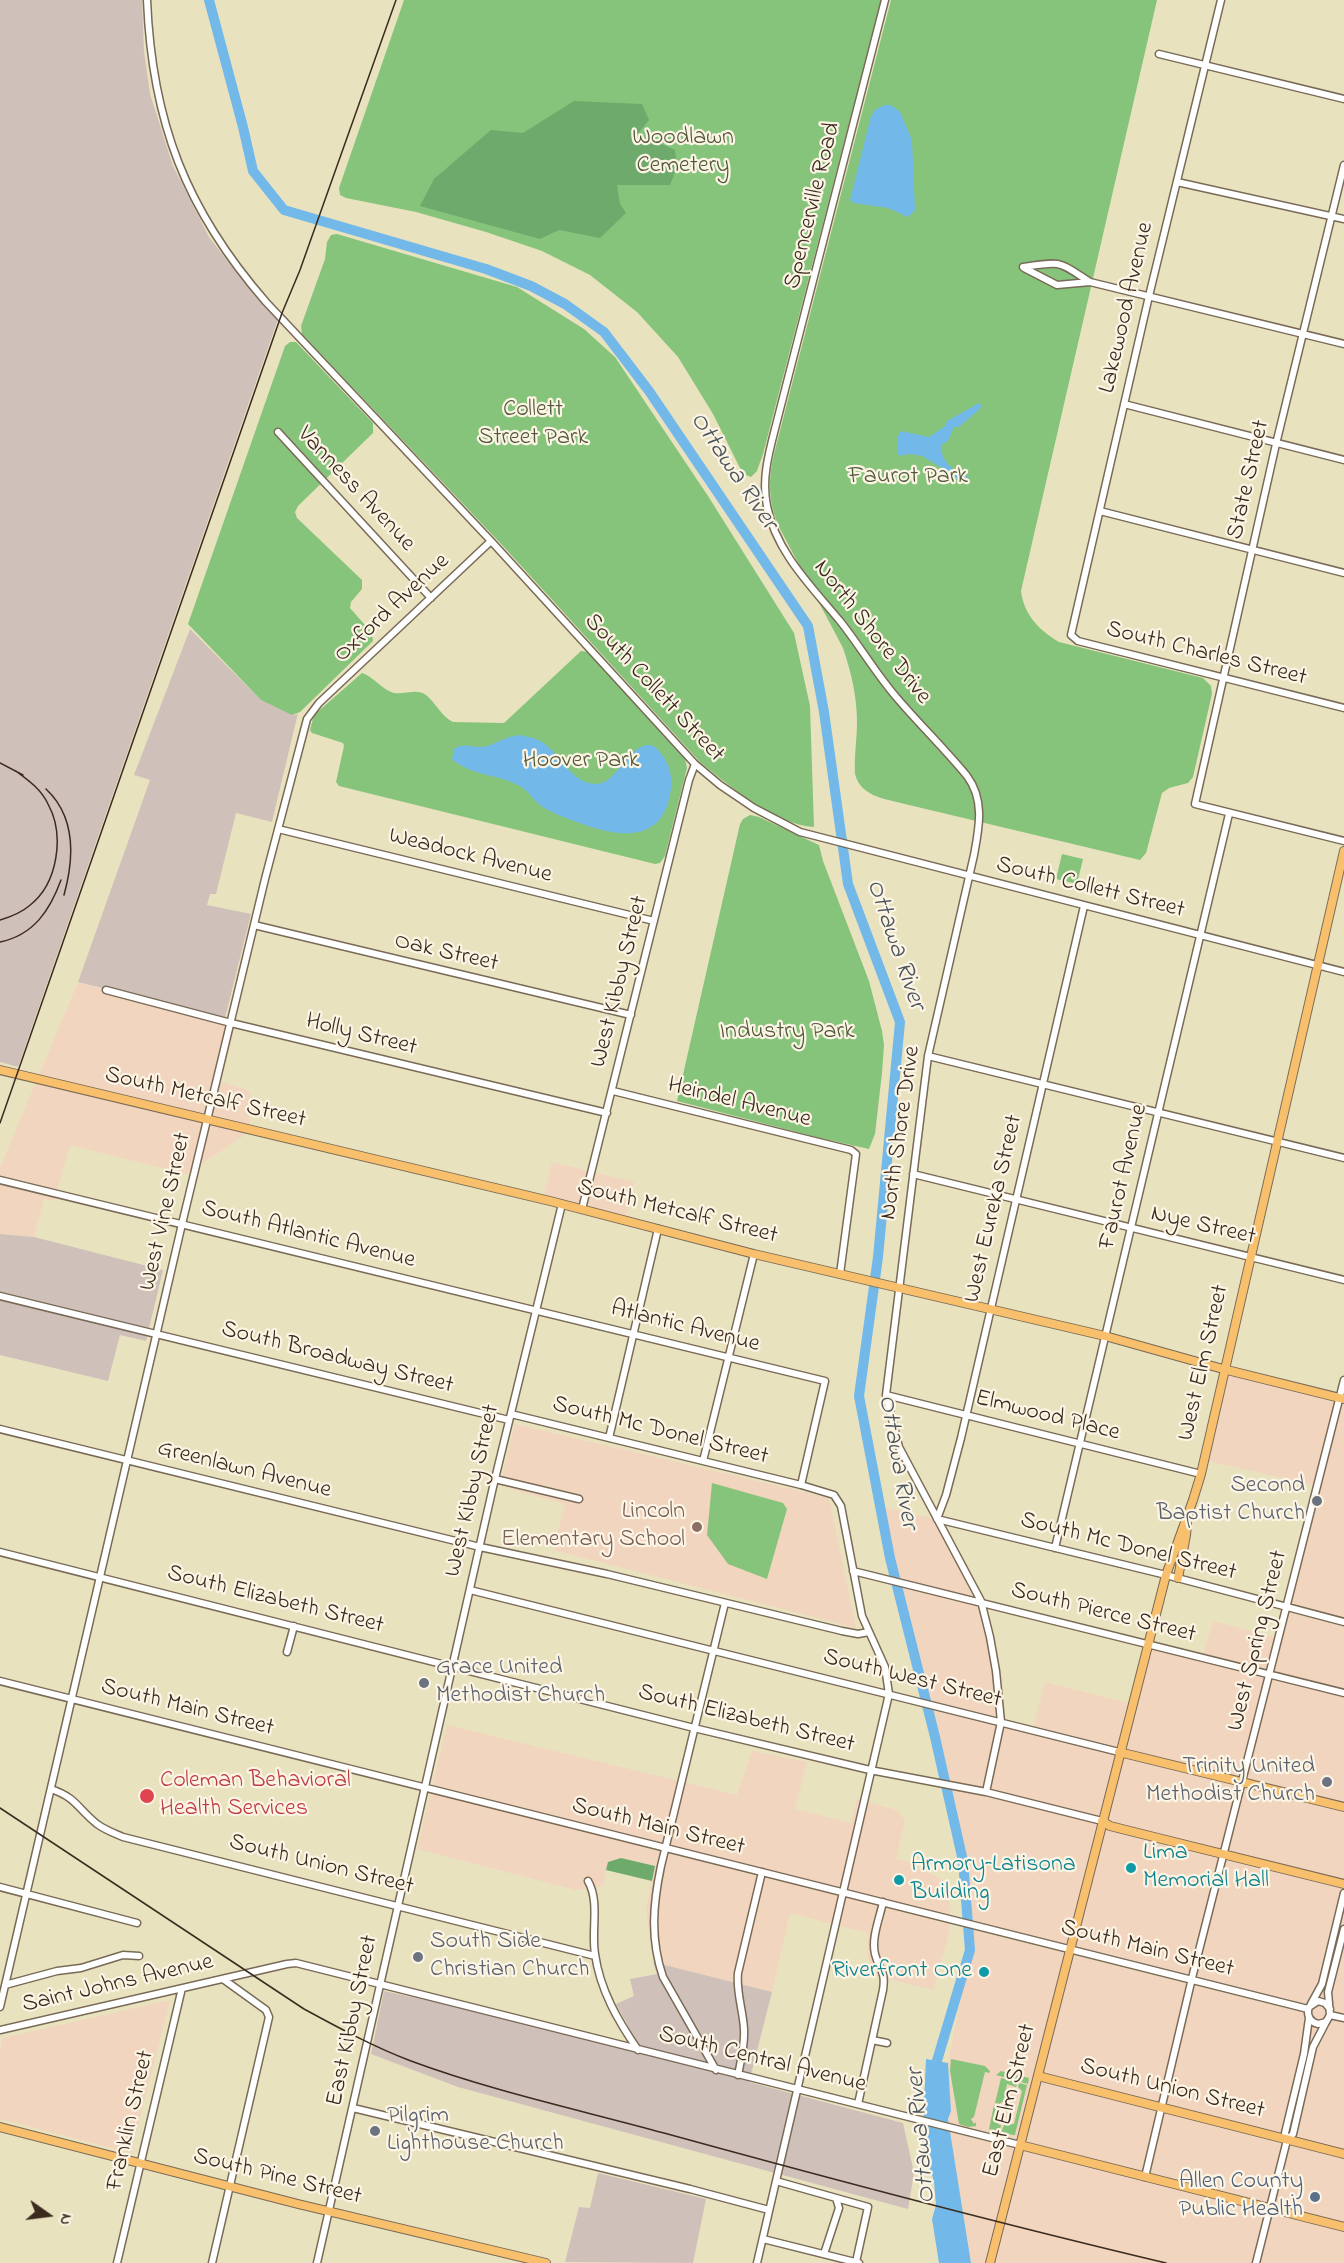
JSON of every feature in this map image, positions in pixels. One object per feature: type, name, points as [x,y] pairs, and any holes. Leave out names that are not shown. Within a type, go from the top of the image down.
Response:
[{"type":"main road","name":"West Elm Street","points":[[1070,1949],[1166,1575],[1200,1474],[1344,851]]},
{"type":"main road","name":"South Metcalf Street","points":[[0,1070],[562,1204],[754,1254],[1105,1336],[1223,1369],[1342,1398]]},
{"type":"main road","points":[[1178,1578],[1187,1518]]},
{"type":"main road","name":"South West Street","points":[[1119,1752],[1344,1807]]},
{"type":"main road","name":"South Elizabeth Street","points":[[1102,1821],[1110,1826],[1344,1884]]},
{"type":"main road","name":"East Elm Street","points":[[990,2263],[1070,1949]]},
{"type":"main road","name":"South Union Street","points":[[1038,2076],[1344,2154]]},
{"type":"main road","name":"South Pine Street","points":[[0,2127],[140,2164],[546,2263]]},
{"type":"main road","name":"South Central Avenue","points":[[1020,2145],[1344,2227]]},
{"type":"street","name":"South Collett Street","points":[[147,0],[152,68],[170,143],[182,175],[222,248],[243,276],[491,541],[695,764],[720,785],[786,826],[808,834],[1344,972]]},
{"type":"street","name":"Spencerville Road","points":[[777,421],[885,0]]},
{"type":"street","name":"Lakewood Avenue","points":[[1073,626],[1149,296],[1221,0]]},
{"type":"street","points":[[1159,54],[1344,99]]},
{"type":"street","name":"State Street","points":[[1229,814],[1195,804],[1276,444],[1344,165]]},
{"type":"street","points":[[1177,182],[1344,219]]},
{"type":"street","points":[[1090,282],[1067,266],[1058,263],[1023,267],[1057,285],[1090,282],[1344,344]]},
{"type":"street","points":[[1124,404],[1344,460]]},
{"type":"street","name":"North Shore Drive","points":[[777,421],[764,486],[773,527],[791,561],[885,683],[972,783],[978,801],[979,818],[974,855],[928,1056],[886,1395],[890,1420],[899,1447],[981,1601],[994,1656],[1001,1722],[986,1792]]},
{"type":"street","name":"Vanness Avenue","points":[[278,432],[431,598]]},
{"type":"street","points":[[1100,511],[1344,573]]},
{"type":"street","name":"Oxford Avenue","points":[[319,703],[491,541]]},
{"type":"street","name":"South Charles Street","points":[[1073,626],[1071,635],[1078,641],[1344,708]]},
{"type":"street","name":"West Vine Street","points":[[0,2007],[207,1119],[307,718],[319,703]]},
{"type":"street","name":"West Kibby Street","points":[[582,1209],[689,780],[695,764]]},
{"type":"street","points":[[1229,814],[1344,841]]},
{"type":"street","name":"Faurot Avenue","points":[[1055,1548],[1229,814]]},
{"type":"street","name":"Weadock Avenue","points":[[278,829],[654,921]]},
{"type":"street","name":"West Eureka Street","points":[[937,1519],[951,1476],[966,1415],[1084,906]]},
{"type":"street","name":"Oak Street","points":[[255,925],[631,1015]]},
{"type":"street","name":"Holly Street","points":[[106,990],[231,1023],[607,1113]]},
{"type":"street","points":[[928,1056],[1344,1158]]},
{"type":"street","name":"Heindel Avenue","points":[[613,1091],[851,1150],[856,1154],[840,1274]]},
{"type":"street","name":"Nye Street","points":[[914,1174],[1344,1280]]},
{"type":"street","name":"South Atlantic Avenue","points":[[0,1180],[536,1311]]},
{"type":"street","name":"West Kibby Street","points":[[426,1787],[495,1479],[562,1204]]},
{"type":"street","points":[[609,1438],[658,1229]]},
{"type":"street","points":[[703,1461],[754,1254]]},
{"type":"street","name":"South Broadway Street","points":[[0,1296],[510,1417]]},
{"type":"street","name":"Atlantic Avenue","points":[[536,1311],[825,1381],[801,1485]]},
{"type":"street","name":"West Spring Street","points":[[1144,2177],[1286,1607],[1342,1398],[1344,1380]]},
{"type":"street","name":"Elmwood Place","points":[[886,1395],[1200,1474]]},
{"type":"street","name":"South Mc Donel Street","points":[[510,1417],[609,1438],[831,1494],[837,1498],[843,1513],[853,1571]]},
{"type":"street","name":"Greenlawn Avenue","points":[[0,1429],[480,1547],[607,1574],[850,1633],[869,1632]]},
{"type":"street","points":[[495,1479],[579,1499]]},
{"type":"street","name":"South Mc Donel Street","points":[[937,1519],[1178,1578],[1344,1622]]},
{"type":"street","name":"South Elizabeth Street","points":[[0,1552],[694,1728],[870,1770],[986,1792],[1102,1821]]},
{"type":"street","points":[[757,2263],[889,1694],[885,1667],[862,1616],[853,1571]]},
{"type":"street","name":"South Pierce Street","points":[[853,1571],[1344,1693]]},
{"type":"street","name":"South West Street","points":[[470,1590],[1119,1752]]},
{"type":"street","points":[[716,2070],[670,1992],[658,1961],[654,1941],[654,1917],[665,1848],[725,1603]]},
{"type":"street","points":[[287,1652],[294,1626]]},
{"type":"street","name":"South Main Street","points":[[0,1681],[1192,1980],[1309,2007]]},
{"type":"street","name":"East Kibby Street","points":[[317,2263],[426,1787]]},
{"type":"street","name":"South Union Street","points":[[51,1789],[75,1800],[96,1823],[107,1831],[123,1837],[595,1956]]},
{"type":"street","points":[[738,2075],[744,2030],[737,1988],[738,1973],[762,1872]]},
{"type":"street","points":[[588,1881],[594,1890],[595,1956],[602,1982],[615,2015],[638,2050]]},
{"type":"street","points":[[0,1887],[137,1923]]},
{"type":"street","points":[[1256,2263],[1287,2140],[1285,2133],[1304,2054],[1309,2007],[1322,1984],[1344,1893]]},
{"type":"street","points":[[858,2104],[885,1980],[874,1953],[883,1902]]},
{"type":"street","points":[[1287,2140],[1293,2134],[1313,2047],[1330,2012],[1328,1992],[1344,1929]]},
{"type":"street","points":[[3,1989],[57,1971],[81,1968],[123,1955],[139,1956]]},
{"type":"street","name":"South Central Avenue","points":[[244,1974],[296,1964],[1020,2145]]},
{"type":"street","name":"Saint Johns Avenue","points":[[0,2030],[244,1974]]},
{"type":"street","points":[[212,2263],[269,2017],[266,2010],[223,1979]]},
{"type":"street","name":"Franklin Street","points":[[117,2263],[182,1988]]},
{"type":"street","points":[[1309,2007],[1322,2002],[1330,2012],[1344,2018]]},
{"type":"street","points":[[1309,2018],[1314,2023],[1326,2022]]},
{"type":"street","points":[[872,2040],[887,2043]]},
{"type":"street","points":[[353,2108],[769,2210]]},
{"type":"street","points":[[763,2239],[858,2263],[868,2207],[776,2181]]},
{"type":"street","points":[[824,2254],[839,2208],[836,2198]]},
{"type":"shaded area","points":[[0,0],[142,0],[144,51],[150,94],[173,166],[209,237],[254,295],[278,319],[18,1067],[0,1062]]},
{"type":"shaded area","points":[[190,629],[261,700],[295,715],[298,713],[272,822],[236,813],[216,894],[210,894],[207,905],[251,914],[225,1018],[78,982],[150,780],[134,775]]},
{"type":"shaded area","points":[[78,982],[237,1020],[221,1082],[250,1091],[249,1123],[242,1137],[186,1174],[70,1145],[54,1201],[44,1199],[34,1237],[0,1234],[0,1168]]},
{"type":"shaded area","points":[[552,1162],[634,1182],[626,1216],[544,1195]]},
{"type":"shaded area","points":[[0,1234],[34,1237],[163,1270],[146,1341],[120,1335],[108,1381],[0,1355]]},
{"type":"shaded area","points":[[1223,1369],[1339,1398],[1344,1380],[1344,2263],[971,2263],[948,2119],[951,2111],[948,2063],[970,1950],[963,1861],[935,1737],[890,1558],[880,1507],[937,1519],[970,1579],[990,1637],[1001,1722],[1033,1730],[1045,1682],[1132,1704],[1147,1644],[1202,1658],[1213,1621],[1278,1638],[1317,1486],[1204,1460]]},
{"type":"shaded area","name":"Lincoln Elementary School","points":[[515,1424],[829,1498],[856,1628],[553,1550],[565,1504],[500,1486]]},
{"type":"shaded area","points":[[447,1725],[737,1795],[752,1751],[807,1762],[795,1809],[851,1823],[857,1799],[896,1810],[905,1820],[896,1859],[909,1862],[950,1884],[949,1934],[933,1990],[874,1975],[868,1958],[868,1933],[790,1913],[772,1992],[653,1962],[646,1910],[655,1866],[621,1858],[608,1862],[603,1886],[576,1890],[417,1849]]},
{"type":"shaded area","points":[[653,1962],[772,1992],[749,2082],[903,2123],[914,2173],[908,2209],[458,2087],[371,2054],[384,1991],[639,2046],[616,2004],[634,1996],[630,1979],[657,1974]]},
{"type":"shaded area","points":[[170,2000],[131,2153],[0,2119],[0,2051],[3,2038]]},
{"type":"shaded area","points":[[598,2173],[706,2199],[693,2263],[565,2262],[579,2207],[590,2208]]},
{"type":"green space","name":"Woodlawn Cemetery","points":[[404,0],[881,0],[763,454],[757,471],[751,477],[743,474],[713,414],[678,357],[637,312],[590,275],[542,251],[486,232],[416,212],[340,195],[339,188]]},
{"type":"green space","name":"Faurot Park","points":[[891,0],[1157,0],[1021,591],[1029,615],[1045,632],[1059,642],[1203,678],[1211,686],[1212,694],[1193,777],[1188,783],[1169,788],[1162,793],[1146,853],[1140,860],[884,799],[863,788],[855,774],[856,703],[843,648],[775,518],[770,482],[774,454]]},
{"type":"green space","points":[[574,101],[642,104],[649,120],[636,136],[643,144],[660,143],[675,150],[677,167],[670,185],[617,185],[620,204],[626,213],[600,238],[559,230],[540,239],[420,206],[434,179],[491,130],[523,133]]},
{"type":"green space","name":"Collett Street Park","points":[[337,234],[517,287],[584,329],[615,357],[708,496],[794,633],[810,706],[814,827],[785,820],[769,812],[700,762],[503,546],[302,334],[301,326],[325,259],[327,242],[331,235]]},
{"type":"green space","points":[[290,342],[296,342],[373,423],[373,433],[298,506],[295,512],[297,518],[362,580],[362,589],[351,602],[350,608],[372,633],[373,641],[300,712],[292,715],[261,700],[188,624],[285,346]]},
{"type":"green space","name":"Hoover Park","points":[[581,651],[589,652],[685,758],[687,768],[665,856],[660,863],[655,864],[339,786],[336,782],[343,743],[312,733],[310,730],[314,715],[362,673],[394,693],[415,692],[426,695],[453,722],[504,723]]},
{"type":"green space","name":"Industry Park","points":[[750,815],[819,845],[869,981],[884,1045],[875,1134],[869,1149],[677,1101],[740,824]]},
{"type":"green space","points":[[1062,854],[1083,859],[1077,884],[1056,879]]},
{"type":"green space","points":[[712,1483],[783,1503],[787,1509],[767,1579],[728,1564],[707,1535]]},
{"type":"green space","points":[[621,1858],[655,1866],[652,1881],[606,1870],[608,1862]]},
{"type":"green space","points":[[951,2059],[985,2066],[990,2071],[985,2072],[974,2117],[971,2119],[974,2124],[976,2122],[976,2126],[968,2127],[959,2124],[950,2071]]},
{"type":"green space","points":[[1001,2071],[1029,2078],[1028,2084],[996,2075]]},
{"type":"green space","points":[[1001,2078],[1018,2082],[1016,2087],[1007,2084],[1004,2101],[999,2104],[995,2103]]},
{"type":"green space","points":[[1019,2083],[1027,2085],[1015,2135],[1013,2135],[1001,2132],[1004,2125],[1014,2124],[1022,2091],[1018,2087]]},
{"type":"green space","points":[[994,2105],[999,2106],[1000,2131],[989,2129]]},
{"type":"water","points":[[884,105],[891,105],[900,112],[912,140],[915,210],[908,217],[888,208],[854,203],[850,200],[871,116],[875,110]]},
{"type":"water","points":[[979,403],[982,407],[959,427],[954,427],[948,441],[941,445],[946,461],[957,472],[967,476],[967,481],[951,478],[944,469],[922,456],[910,454],[899,456],[897,443],[901,431],[929,437],[945,426],[947,421]]},
{"type":"water","points":[[520,735],[542,742],[579,779],[596,784],[611,777],[638,749],[646,745],[654,746],[667,762],[671,774],[670,795],[665,811],[656,823],[646,830],[634,833],[606,831],[556,814],[540,805],[520,786],[468,769],[452,759],[454,749],[458,747],[483,747]]},
{"type":"water","points":[[926,2059],[948,2063],[951,2111],[948,2119],[971,2263],[939,2263],[932,2219],[936,2205],[934,2182],[922,2141]]},
{"type":"waterway","name":"Ottawa River","points":[[209,0],[253,171],[284,210],[486,269],[531,286],[565,304],[604,332],[649,391],[808,626],[824,712],[848,884],[900,1022],[878,1257],[859,1396],[890,1558],[935,1737],[963,1861],[970,1950],[936,2064],[937,2075]]},
{"type":"railway","points":[[0,1123],[282,313],[300,270],[396,0]]},
{"type":"railway","points":[[0,763],[23,775]]},
{"type":"railway","points":[[0,920],[22,911],[39,897],[47,885],[56,858],[56,830],[48,804],[38,789],[16,771]]},
{"type":"railway","points":[[46,789],[56,800],[68,825],[71,853],[64,895]]},
{"type":"railway","points":[[0,942],[22,934],[39,920],[52,901],[61,880]]},
{"type":"railway","points":[[0,1808],[304,2009],[343,2030],[411,2061],[536,2100],[914,2200],[1166,2263]]},
{"type":"place","name":"Second Baptist Church","points":[[1317,1501]]},
{"type":"place","name":"Lincoln Elementary School","points":[[697,1527]]},
{"type":"place","name":"Grace United Methodist Church","points":[[424,1683]]},
{"type":"place","name":"Trinity United Methodist Church","points":[[1327,1782]]},
{"type":"place","name":"Coleman Behavioral Health Services","points":[[147,1796]]},
{"type":"place","name":"Lima Memorial Hall","points":[[1131,1868]]},
{"type":"place","name":"Armory–Latisona Building","points":[[899,1880]]},
{"type":"place","name":"South Side Christian Church","points":[[418,1957]]},
{"type":"place","name":"Riverfront One","points":[[984,1972]]},
{"type":"place","name":"Pilgrim Lighthouse Church","points":[[375,2131]]},
{"type":"place","name":"Allen County Public Health","points":[[1315,2197]]}]
